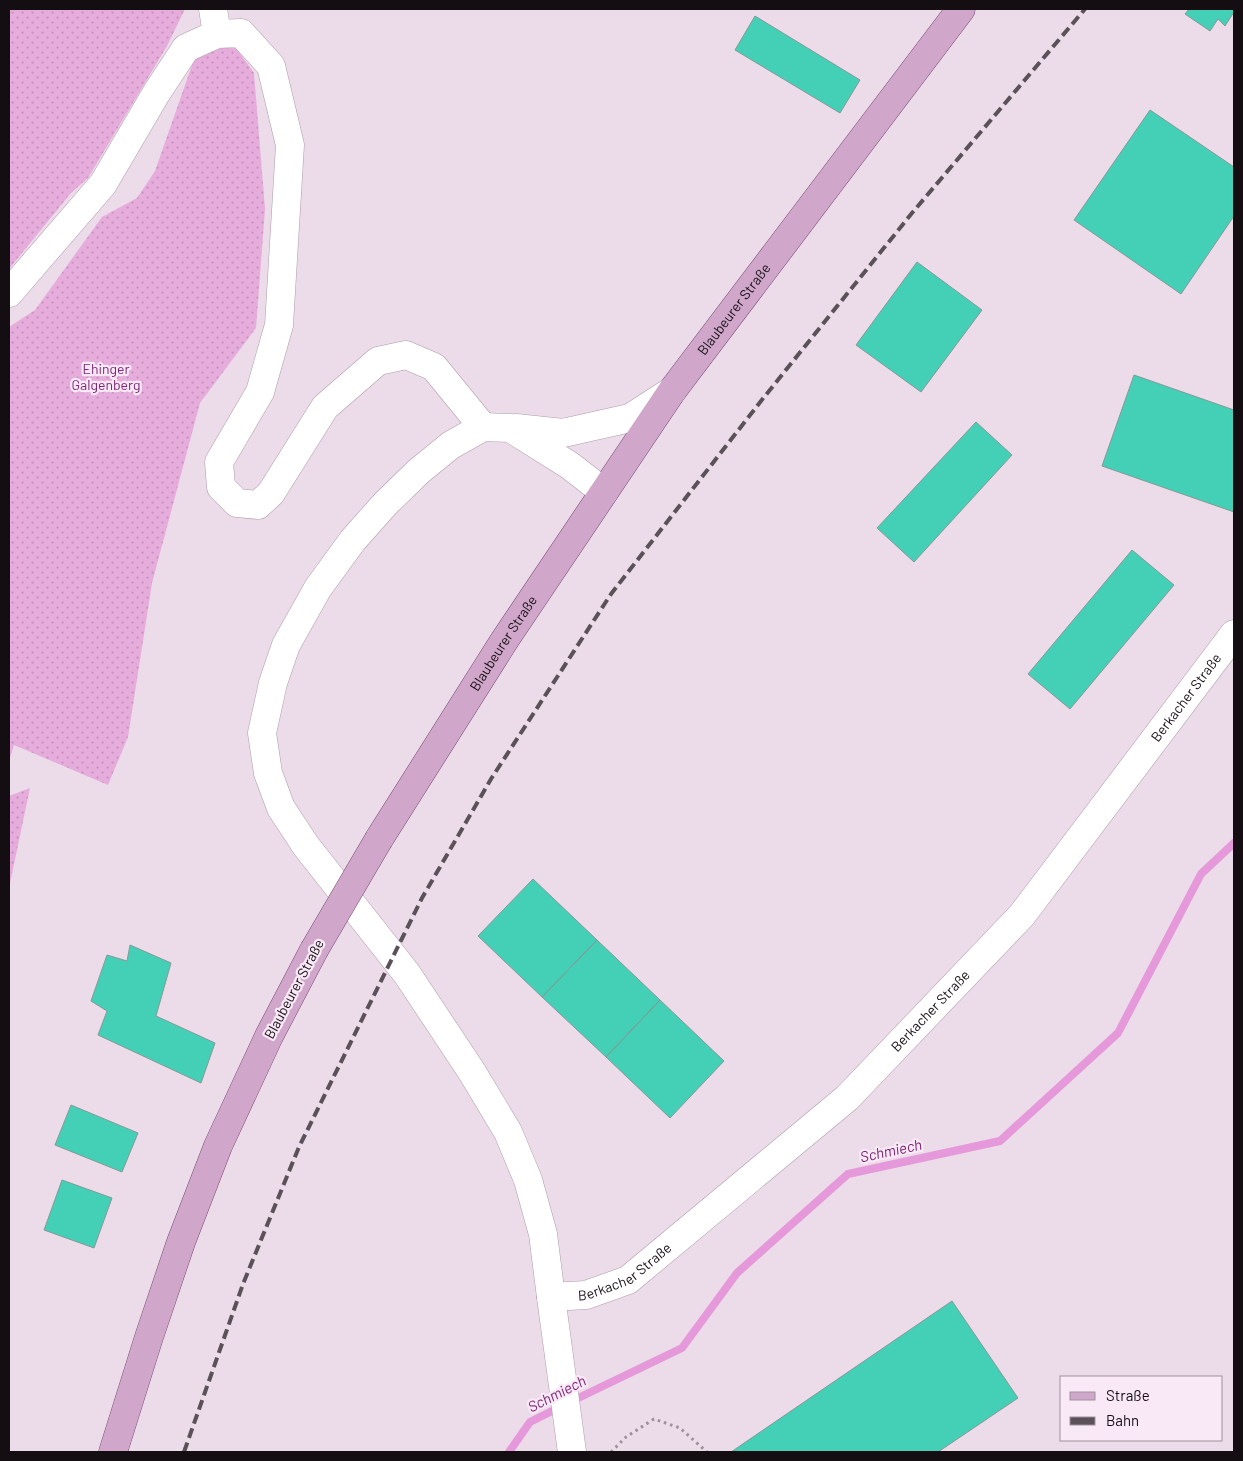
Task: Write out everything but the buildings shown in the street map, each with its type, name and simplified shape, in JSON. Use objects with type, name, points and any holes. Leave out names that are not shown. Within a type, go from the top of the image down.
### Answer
[{"type":"main road","name":"Blaubeurer Straße","points":[[113,1452],[181,1242],[218,1146],[269,1036],[314,950],[379,839],[504,641],[672,391],[961,9]]},
{"type":"street","points":[[9,293],[103,184],[157,92],[186,48],[215,21],[241,33],[271,66],[290,144],[279,324],[260,392],[219,462],[220,487],[237,503],[258,505],[271,494],[325,407],[378,361],[406,355],[434,366],[482,427]]},
{"type":"street","points":[[572,1452],[543,1234],[528,1180],[508,1132],[472,1072],[407,974],[306,846],[281,808],[268,773],[262,733],[273,683],[286,645],[318,588],[353,540],[386,503],[419,471],[451,445],[482,427],[563,433],[630,418],[672,391]]},
{"type":"street","points":[[510,428],[569,464],[604,492]]},
{"type":"street","name":"Berkacher Straße","points":[[551,1297],[586,1295],[628,1280],[847,1098],[1022,915],[1234,634]]},
{"type":"path","points":[[610,1452],[626,1437],[654,1419],[680,1428],[707,1452]]},
{"type":"green space","points":[[9,9],[185,9],[167,46],[88,178],[71,193],[9,269]]},
{"type":"green space","name":"Ehinger Galgenberg","points":[[198,48],[236,48],[254,73],[265,209],[256,328],[200,403],[152,583],[128,737],[108,785],[14,745],[9,761],[9,327],[35,310],[102,217],[137,198],[155,171]]},
{"type":"green space","points":[[30,788],[9,888],[9,796]]},
{"type":"waterway","name":"Schmiech","points":[[570,1402],[682,1348],[737,1273],[848,1174],[1000,1141],[1118,1033],[1201,874],[1234,843]]},
{"type":"waterway","name":"Schmiech","points":[[509,1452],[530,1422],[560,1407]]},
{"type":"railway","points":[[184,1452],[243,1284],[299,1147],[422,898],[491,779],[611,594],[761,401],[912,213],[1085,9]]}]
